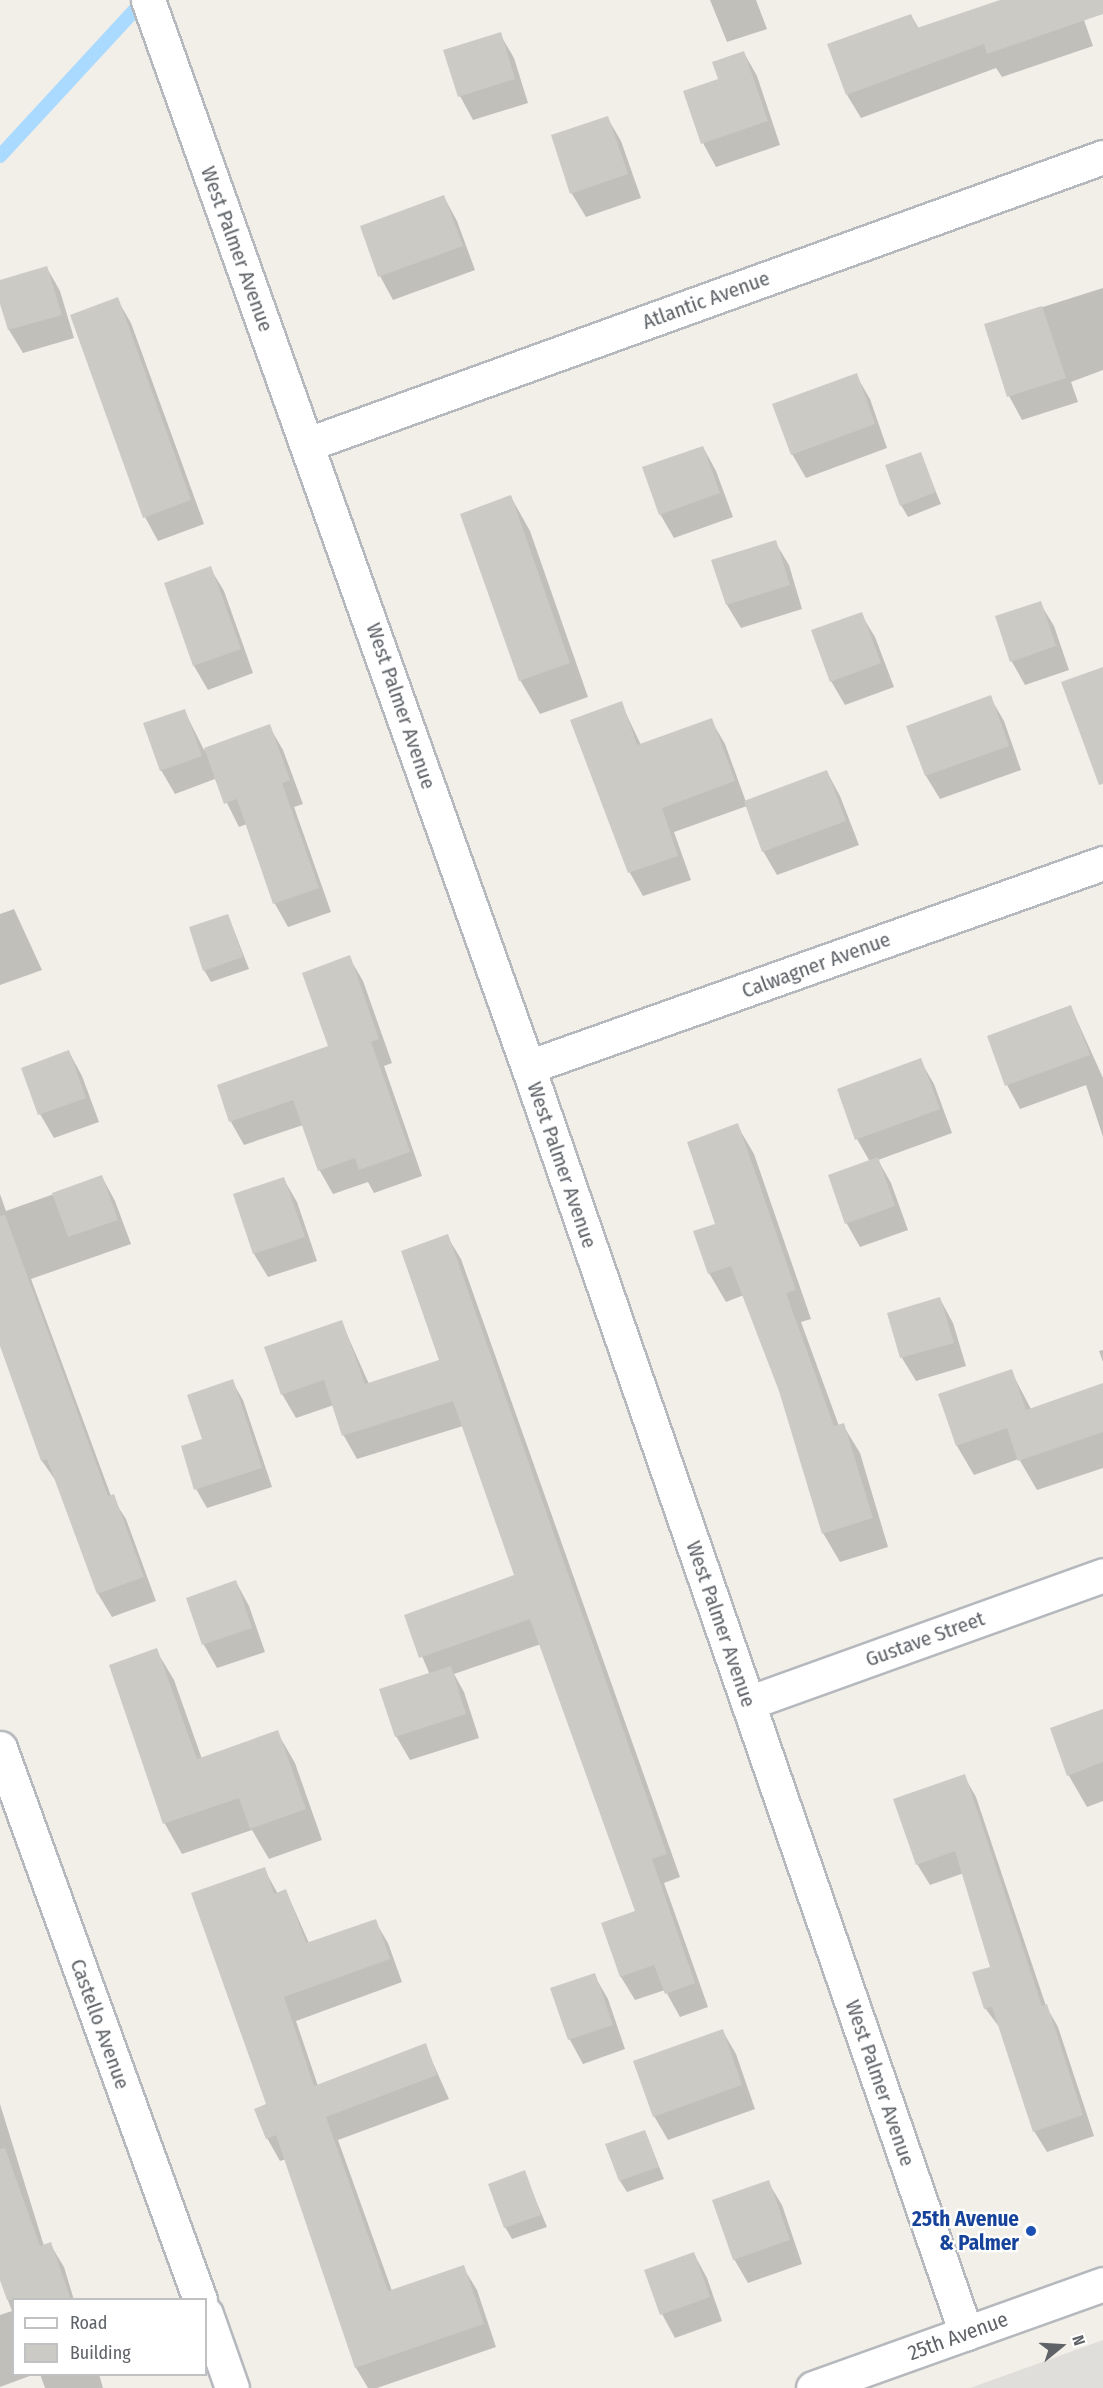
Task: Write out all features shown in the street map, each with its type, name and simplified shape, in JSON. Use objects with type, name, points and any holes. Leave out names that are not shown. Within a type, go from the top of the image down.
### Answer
[{"type":"street","name":"West Palmer Avenue","points":[[148,0],[528,1067],[966,2333]]},
{"type":"street","name":"Atlantic Avenue","points":[[308,444],[1103,157]]},
{"type":"street","name":"Calwagner Avenue","points":[[528,1067],[1103,863]]},
{"type":"street","name":"Gustave Street","points":[[748,1703],[1103,1575]]},
{"type":"street","name":"Castello Avenue","points":[[0,1748],[199,2298]]},
{"type":"street","name":"25th Avenue","points":[[813,2388],[1103,2284]]},
{"type":"street","points":[[207,2317],[232,2388]]},
{"type":"shaded area","points":[[1103,2340],[1103,2388],[970,2388]]},
{"type":"building","points":[[1000,0],[1103,0],[1103,14],[987,54],[984,44],[846,95],[827,44],[911,14],[917,28]]},
{"type":"building","points":[[501,32],[515,79],[458,97],[443,50]]},
{"type":"building","points":[[744,51],[768,121],[701,144],[683,91],[718,79],[712,62]]},
{"type":"building","points":[[608,116],[628,174],[570,194],[551,135]]},
{"type":"building","points":[[444,195],[463,246],[378,277],[360,226]]},
{"type":"building","points":[[47,266],[62,315],[8,330],[0,304],[0,280]]},
{"type":"building","points":[[118,297],[191,500],[143,518],[70,315]]},
{"type":"building","points":[[1042,306],[1066,378],[1007,397],[984,324]]},
{"type":"building","points":[[857,373],[875,424],[791,455],[772,404]]},
{"type":"building","points":[[703,446],[720,493],[659,515],[642,467]]},
{"type":"building","points":[[921,452],[936,492],[900,506],[885,465]]},
{"type":"building","points":[[511,495],[570,663],[519,681],[460,514]]},
{"type":"building","points":[[776,540],[790,585],[726,605],[711,560]]},
{"type":"building","points":[[211,566],[241,649],[193,666],[164,583]]},
{"type":"building","points":[[1041,601],[1056,646],[1010,662],[995,616]]},
{"type":"building","points":[[862,612],[881,663],[830,682],[811,630]]},
{"type":"building","points":[[1103,667],[1103,784],[1099,785],[1061,682]]},
{"type":"building","points":[[991,695],[1009,746],[925,776],[906,726]]},
{"type":"building","points":[[622,701],[637,745],[712,718],[735,781],[662,808],[678,856],[628,873],[570,720]]},
{"type":"building","points":[[185,709],[202,756],[160,771],[143,723]]},
{"type":"building","points":[[270,724],[290,780],[282,783],[319,888],[273,904],[237,799],[224,804],[204,748]]},
{"type":"building","points":[[827,770],[846,821],[762,852],[744,801]]},
{"type":"building","points":[[228,914],[243,957],[203,971],[189,927]]},
{"type":"building","points":[[350,955],[379,1039],[371,1042],[410,1152],[359,1170],[355,1158],[318,1171],[293,1100],[229,1122],[217,1085],[328,1046],[302,973]]},
{"type":"building","points":[[1071,1005],[1090,1055],[1005,1086],[987,1036]]},
{"type":"building","points":[[69,1050],[86,1098],[38,1115],[21,1068]]},
{"type":"building","points":[[921,1058],[940,1109],[855,1140],[837,1089]]},
{"type":"building","points":[[738,1123],[796,1290],[786,1293],[834,1426],[844,1423],[873,1518],[822,1534],[779,1391],[731,1266],[708,1274],[693,1231],[715,1224],[687,1142]]},
{"type":"building","points":[[878,1157],[895,1206],[845,1224],[828,1175]]},
{"type":"building","points":[[102,1175],[118,1220],[68,1237],[52,1193]]},
{"type":"building","points":[[284,1177],[305,1237],[253,1254],[233,1194]]},
{"type":"building","points":[[5,1215],[108,1496],[114,1494],[144,1577],[97,1594],[47,1459],[41,1461],[0,1346],[0,1216]]},
{"type":"building","points":[[448,1234],[667,1854],[652,1859],[695,1983],[665,1994],[654,1965],[620,1977],[601,1923],[635,1911],[530,1619],[419,1658],[404,1615],[514,1575],[453,1401],[342,1436],[324,1380],[281,1395],[264,1347],[342,1320],[365,1384],[439,1360],[401,1251]]},
{"type":"building","points":[[940,1297],[954,1343],[900,1358],[887,1313]]},
{"type":"building","points":[[1012,1369],[1026,1410],[1103,1383],[1103,1432],[1018,1461],[1007,1428],[956,1446],[938,1394]]},
{"type":"building","points":[[233,1379],[262,1468],[194,1490],[181,1446],[202,1439],[187,1395]]},
{"type":"building","points":[[236,1580],[252,1628],[202,1645],[186,1598]]},
{"type":"building","points":[[157,1648],[197,1759],[278,1730],[306,1809],[250,1829],[239,1798],[163,1824],[109,1665]]},
{"type":"building","points":[[451,1666],[466,1714],[395,1737],[379,1689]]},
{"type":"building","points":[[1103,1709],[1103,1762],[1067,1776],[1050,1728]]},
{"type":"building","points":[[965,1774],[1042,2006],[1047,2004],[1083,2115],[1033,2132],[992,2007],[984,2009],[972,1972],[990,1967],[955,1851],[916,1865],[893,1799]]},
{"type":"building","points":[[265,1867],[274,1894],[286,1889],[306,1943],[376,1919],[390,1959],[284,1997],[314,2086],[426,2043],[437,2075],[326,2117],[388,2291],[464,2265],[484,2324],[355,2368],[276,2135],[266,2139],[254,2109],[266,2104],[191,1893]]},
{"type":"building","points":[[595,1973],[613,2025],[568,2040],[550,1988]]},
{"type":"building","points":[[723,2029],[742,2085],[653,2117],[633,2061]]},
{"type":"building","points":[[645,2130],[659,2167],[619,2181],[605,2144]]},
{"type":"building","points":[[5,2148],[40,2246],[51,2242],[70,2298],[12,2298],[12,2300],[7,2300],[0,2280],[0,2149]]},
{"type":"building","points":[[525,2170],[541,2215],[504,2228],[488,2184]]},
{"type":"building","points":[[769,2180],[790,2240],[733,2260],[712,2200]]},
{"type":"building","points":[[694,2252],[710,2297],[660,2315],[644,2270]]},
{"type":"waterway","points":[[0,156],[144,0]]},
{"type":"place","name":"25th Avenue & Palmer","points":[[1031,2231]]}]
